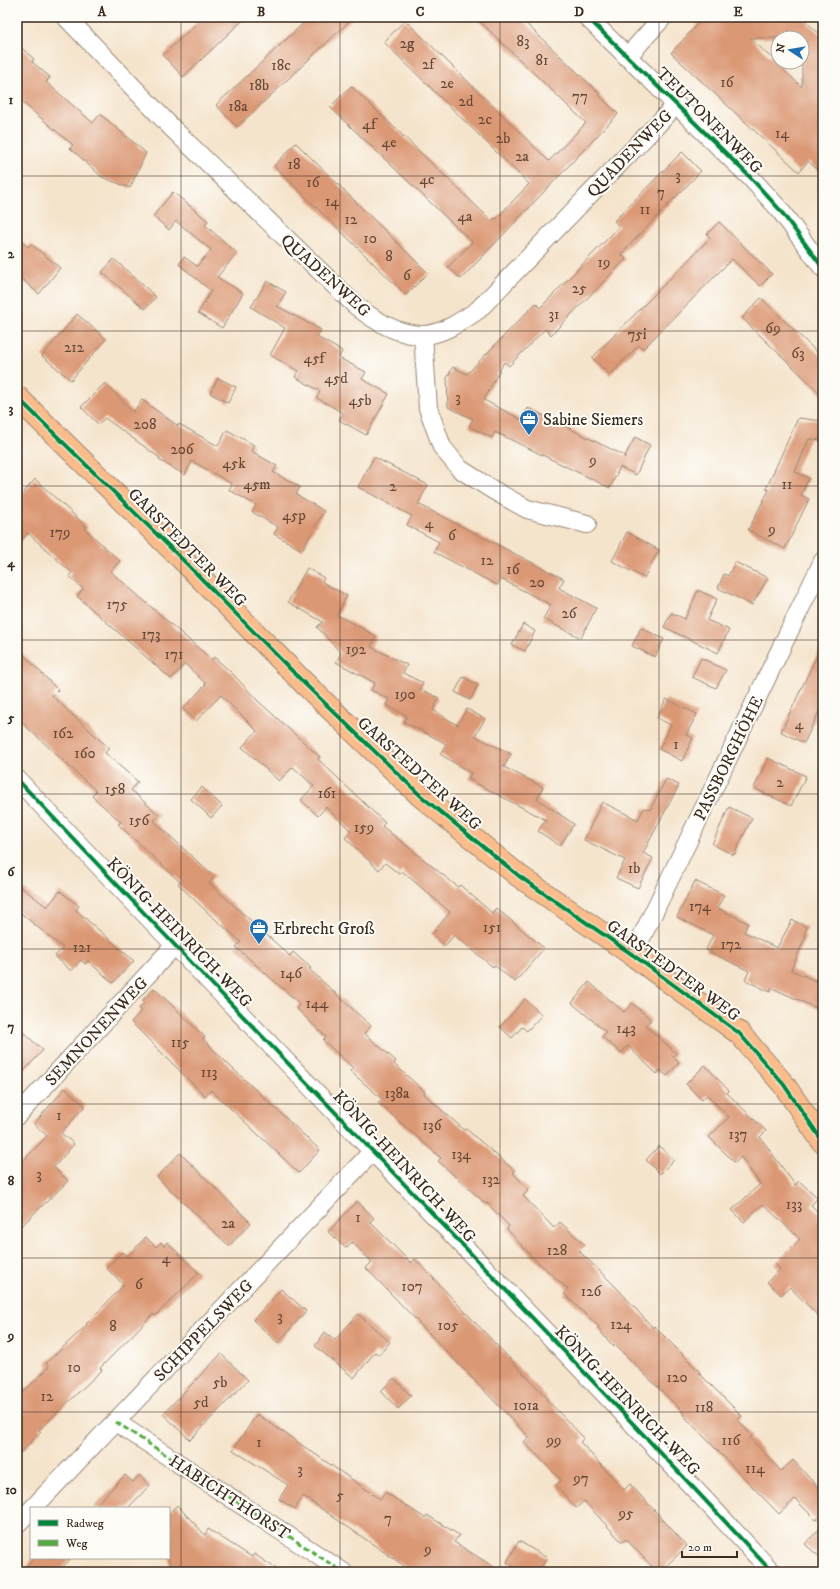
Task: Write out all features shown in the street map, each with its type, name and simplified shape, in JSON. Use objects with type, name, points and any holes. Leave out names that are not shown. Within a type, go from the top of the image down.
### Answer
[{"type":"main road","name":"GARSTEDTER WEG","points":[[17,397],[184,561],[305,684],[421,796],[519,876],[633,955],[739,1033],[784,1084],[823,1142]]},
{"type":"street","name":"QUADENWEG","points":[[66,17],[172,128],[354,304],[368,315],[386,325],[405,332],[423,335],[460,322],[478,310],[676,105]]},
{"type":"street","name":"TEUTONENWEG","points":[[587,17],[676,105],[714,140],[770,199],[823,268]]},
{"type":"street","points":[[627,57],[663,17]]},
{"type":"street","points":[[423,335],[428,408],[442,447],[460,469],[527,509],[587,524]]},
{"type":"street","name":"PASSBORGHÖHE","points":[[633,955],[823,561]]},
{"type":"street","name":"KÖNIG-HEINRICH-WEG","points":[[17,779],[174,946],[373,1151],[685,1478],[772,1572]]},
{"type":"street","name":"SEMNONENWEG","points":[[17,1116],[174,946]]},
{"type":"street","name":"SCHIPPELSWEG","points":[[34,1507],[373,1151]]},
{"type":"street","name":"HABICHTHORST","points":[[116,1422],[343,1572]]},
{"type":"street","name":"SCHIPPELSWEG","points":[[17,1524],[30,1511]]},
{"type":"building","points":[[203,17],[246,17],[183,77],[163,55]]},
{"type":"building","points":[[310,17],[354,17],[237,127],[216,105]]},
{"type":"building","points":[[475,17],[519,17],[600,94],[599,95],[618,114],[461,279],[448,267],[472,242],[330,107],[351,86],[492,221],[495,218],[496,219],[529,184],[384,42],[405,20],[549,161],[586,123]]},
{"type":"building","points":[[704,17],[801,17],[823,37],[823,175],[808,161],[799,172],[671,53]]},
{"type":"building","points":[[17,44],[34,59],[32,62],[50,77],[46,82],[93,123],[100,114],[146,153],[130,188],[102,177],[70,148],[73,145],[17,98]]},
{"type":"building","points":[[296,143],[428,273],[406,295],[274,166]]},
{"type":"building","points":[[682,152],[701,171],[621,254],[626,259],[551,335],[545,329],[509,366],[504,362],[484,400],[522,420],[528,408],[625,456],[624,458],[635,437],[650,445],[636,475],[620,467],[610,488],[495,432],[492,438],[469,426],[473,419],[448,407],[447,378],[453,367],[467,374],[536,303],[540,308],[614,232],[619,226],[614,221]]},
{"type":"building","points":[[173,192],[208,221],[205,225],[237,253],[217,277],[243,293],[222,328],[198,313],[211,291],[179,264],[184,257],[197,266],[211,250],[176,221],[169,230],[153,216]]},
{"type":"building","points":[[719,222],[772,274],[760,286],[732,259],[643,349],[639,345],[610,375],[592,358],[710,238],[707,234]]},
{"type":"building","points":[[17,238],[28,247],[31,244],[60,268],[39,294],[17,275]]},
{"type":"building","points":[[114,259],[156,297],[145,309],[102,272]]},
{"type":"building","points":[[267,281],[286,292],[277,306],[321,330],[317,337],[342,351],[339,358],[366,372],[362,379],[389,394],[366,435],[339,420],[343,413],[317,398],[320,391],[295,377],[298,371],[270,355],[285,328],[251,307]]},
{"type":"building","points":[[761,298],[823,358],[823,396],[742,318]]},
{"type":"building","points":[[77,314],[106,339],[71,380],[42,356]]},
{"type":"building","points":[[218,378],[236,387],[228,403],[210,393]]},
{"type":"building","points":[[105,383],[133,412],[142,400],[178,426],[179,424],[218,446],[227,430],[254,445],[251,451],[277,466],[273,472],[300,487],[296,494],[324,511],[302,550],[274,534],[278,527],[252,512],[256,505],[229,490],[232,484],[192,461],[185,475],[159,460],[160,458],[105,418],[98,424],[81,407]]},
{"type":"building","points":[[798,418],[823,421],[823,440],[809,439],[795,472],[809,478],[801,495],[809,499],[785,549],[748,530],[769,490],[766,489]]},
{"type":"building","points":[[374,457],[428,485],[418,504],[564,579],[559,588],[596,608],[581,638],[543,619],[551,605],[501,579],[497,585],[434,552],[439,542],[407,525],[412,516],[358,487]]},
{"type":"building","points":[[35,479],[87,527],[85,529],[120,561],[110,571],[212,660],[214,657],[232,673],[257,700],[320,757],[318,759],[385,823],[382,826],[458,887],[460,885],[492,913],[496,908],[544,948],[515,982],[494,965],[493,967],[454,935],[445,946],[432,934],[450,912],[402,871],[399,874],[385,863],[379,870],[345,838],[351,831],[326,807],[318,816],[301,800],[314,786],[293,767],[279,781],[242,747],[257,731],[221,695],[196,721],[183,709],[206,684],[185,664],[171,679],[77,596],[83,589],[69,576],[72,573],[28,533],[17,546],[17,500]]},
{"type":"building","points":[[627,532],[659,550],[644,578],[612,561]]},
{"type":"building","points":[[735,562],[768,578],[752,605],[718,588],[724,574],[728,576]]},
{"type":"building","points":[[307,568],[324,578],[322,582],[347,596],[337,615],[376,636],[371,647],[407,665],[403,673],[423,683],[420,689],[439,698],[433,710],[457,725],[467,709],[485,719],[475,736],[511,754],[504,767],[543,787],[537,799],[574,824],[560,846],[538,831],[546,820],[468,779],[471,773],[440,754],[446,745],[443,742],[404,722],[407,716],[386,705],[389,699],[371,690],[375,683],[336,662],[341,653],[317,627],[323,622],[288,602]]},
{"type":"building","points":[[698,590],[717,599],[707,620],[729,630],[718,653],[664,627],[671,613],[685,619]]},
{"type":"building","points":[[523,624],[535,631],[525,651],[512,645]]},
{"type":"building","points":[[641,628],[664,639],[655,657],[632,646]]},
{"type":"building","points":[[823,642],[823,703],[804,743],[781,732]]},
{"type":"building","points":[[17,648],[58,690],[52,696],[109,748],[105,753],[138,782],[131,790],[159,815],[154,821],[214,877],[209,883],[290,956],[293,952],[311,968],[309,969],[371,1026],[364,1033],[396,1061],[394,1064],[425,1092],[424,1094],[464,1130],[466,1129],[515,1171],[513,1173],[529,1190],[523,1196],[554,1228],[560,1222],[585,1245],[579,1251],[617,1288],[653,1328],[654,1326],[742,1416],[738,1420],[752,1436],[750,1438],[781,1471],[793,1460],[823,1493],[823,1514],[816,1520],[795,1499],[779,1514],[684,1416],[682,1411],[615,1345],[614,1347],[598,1329],[599,1327],[564,1294],[568,1289],[530,1255],[507,1229],[509,1226],[487,1203],[486,1204],[438,1161],[441,1158],[378,1103],[382,1099],[350,1071],[353,1068],[323,1040],[326,1037],[296,1008],[300,1004],[236,947],[241,942],[205,910],[178,884],[180,882],[118,824],[121,822],[92,796],[96,791],[17,718]]},
{"type":"building","points":[[701,658],[726,670],[716,688],[692,677]]},
{"type":"building","points":[[463,677],[478,685],[470,700],[455,692]]},
{"type":"building","points":[[666,699],[697,714],[686,735],[693,738],[682,761],[659,749],[671,725],[657,718]]},
{"type":"building","points":[[768,758],[806,776],[791,806],[754,788]]},
{"type":"building","points":[[666,779],[679,785],[643,853],[653,858],[638,888],[616,878],[625,860],[584,840],[602,802],[638,820],[644,808],[650,810]]},
{"type":"building","points":[[202,787],[222,806],[211,818],[191,799]]},
{"type":"building","points":[[729,807],[752,818],[734,855],[712,844]]},
{"type":"building","points":[[695,881],[724,895],[717,908],[748,923],[744,932],[777,948],[792,920],[807,927],[804,935],[806,936],[791,970],[823,984],[823,1011],[772,988],[770,992],[745,980],[749,971],[706,950],[713,935],[677,917]]},
{"type":"building","points":[[17,884],[47,907],[60,891],[79,906],[76,910],[134,961],[113,983],[88,961],[85,964],[81,960],[71,971],[55,956],[63,948],[17,910]]},
{"type":"building","points":[[589,982],[624,1012],[632,1003],[651,1020],[646,1026],[676,1053],[673,1057],[679,1063],[667,1076],[660,1070],[657,1074],[628,1046],[621,1053],[602,1037],[606,1032],[572,1003]]},
{"type":"building","points":[[154,988],[205,1037],[203,1039],[232,1068],[320,1150],[299,1173],[211,1090],[205,1096],[131,1022],[141,1011],[139,1009],[145,1002],[143,1000]]},
{"type":"building","points":[[525,999],[542,1015],[527,1031],[522,1027],[512,1038],[500,1027]]},
{"type":"building","points":[[17,1027],[43,1050],[17,1079]]},
{"type":"building","points":[[705,1065],[729,1091],[727,1093],[766,1131],[760,1137],[795,1185],[799,1181],[818,1198],[811,1205],[823,1217],[823,1321],[790,1287],[781,1295],[767,1282],[780,1269],[775,1264],[800,1239],[763,1204],[744,1222],[732,1210],[760,1184],[741,1157],[735,1163],[709,1137],[729,1117],[707,1095],[702,1100],[686,1084]]},
{"type":"building","points":[[65,1088],[85,1106],[61,1133],[74,1144],[54,1167],[68,1181],[17,1230],[17,1167],[47,1136],[34,1124]]},
{"type":"building","points":[[659,1146],[674,1160],[660,1174],[646,1160]]},
{"type":"building","points":[[180,1153],[251,1223],[229,1246],[157,1177]]},
{"type":"building","points":[[357,1201],[374,1218],[370,1222],[411,1263],[415,1259],[584,1438],[580,1442],[624,1490],[630,1484],[687,1546],[660,1572],[657,1572],[626,1539],[622,1542],[584,1501],[576,1508],[556,1485],[561,1480],[524,1442],[529,1437],[366,1268],[372,1262],[352,1242],[346,1248],[328,1232]]},
{"type":"building","points":[[146,1237],[156,1247],[161,1242],[164,1246],[167,1242],[199,1273],[155,1316],[153,1314],[100,1368],[102,1370],[39,1430],[41,1432],[17,1456],[17,1398],[49,1367],[46,1363],[87,1325],[86,1324],[124,1285],[106,1268],[122,1252],[127,1257]]},
{"type":"building","points":[[281,1289],[306,1311],[278,1343],[253,1320]]},
{"type":"building","points":[[358,1314],[390,1342],[379,1355],[375,1352],[354,1378],[315,1346],[325,1332],[335,1340]]},
{"type":"building","points":[[221,1354],[248,1380],[190,1440],[163,1414]]},
{"type":"building","points":[[394,1378],[411,1396],[398,1409],[381,1391]]},
{"type":"building","points":[[257,1414],[380,1499],[385,1492],[425,1518],[427,1515],[459,1535],[454,1542],[502,1572],[413,1572],[303,1496],[295,1509],[279,1499],[288,1485],[233,1450]]},
{"type":"building","points":[[125,1475],[133,1482],[139,1475],[150,1485],[129,1507],[94,1507]]},
{"type":"building","points":[[177,1505],[205,1535],[208,1529],[252,1557],[254,1554],[281,1572],[183,1572],[169,1563],[170,1512]]},
{"type":"building","points":[[823,1525],[823,1560],[805,1544]]},
{"type":"building","points":[[519,1541],[547,1558],[538,1572],[523,1572],[507,1562]]},
{"type":"building","points":[[32,1559],[70,1559],[58,1572],[24,1572]]},
{"type":"marked path","points":[[116,1422],[343,1572]]},
{"type":"cycle path","points":[[587,17],[750,177],[780,210],[823,268]]},
{"type":"cycle path","points":[[17,397],[184,561],[305,684],[421,796],[519,876],[633,955],[739,1033],[784,1085],[823,1142]]},
{"type":"cycle path","points":[[17,779],[585,1372],[772,1572]]},
{"type":"place","name":"Sabine Siemers","points":[[529,436]]},
{"type":"place","name":"Erbrecht Groß","points":[[259,945]]}]
